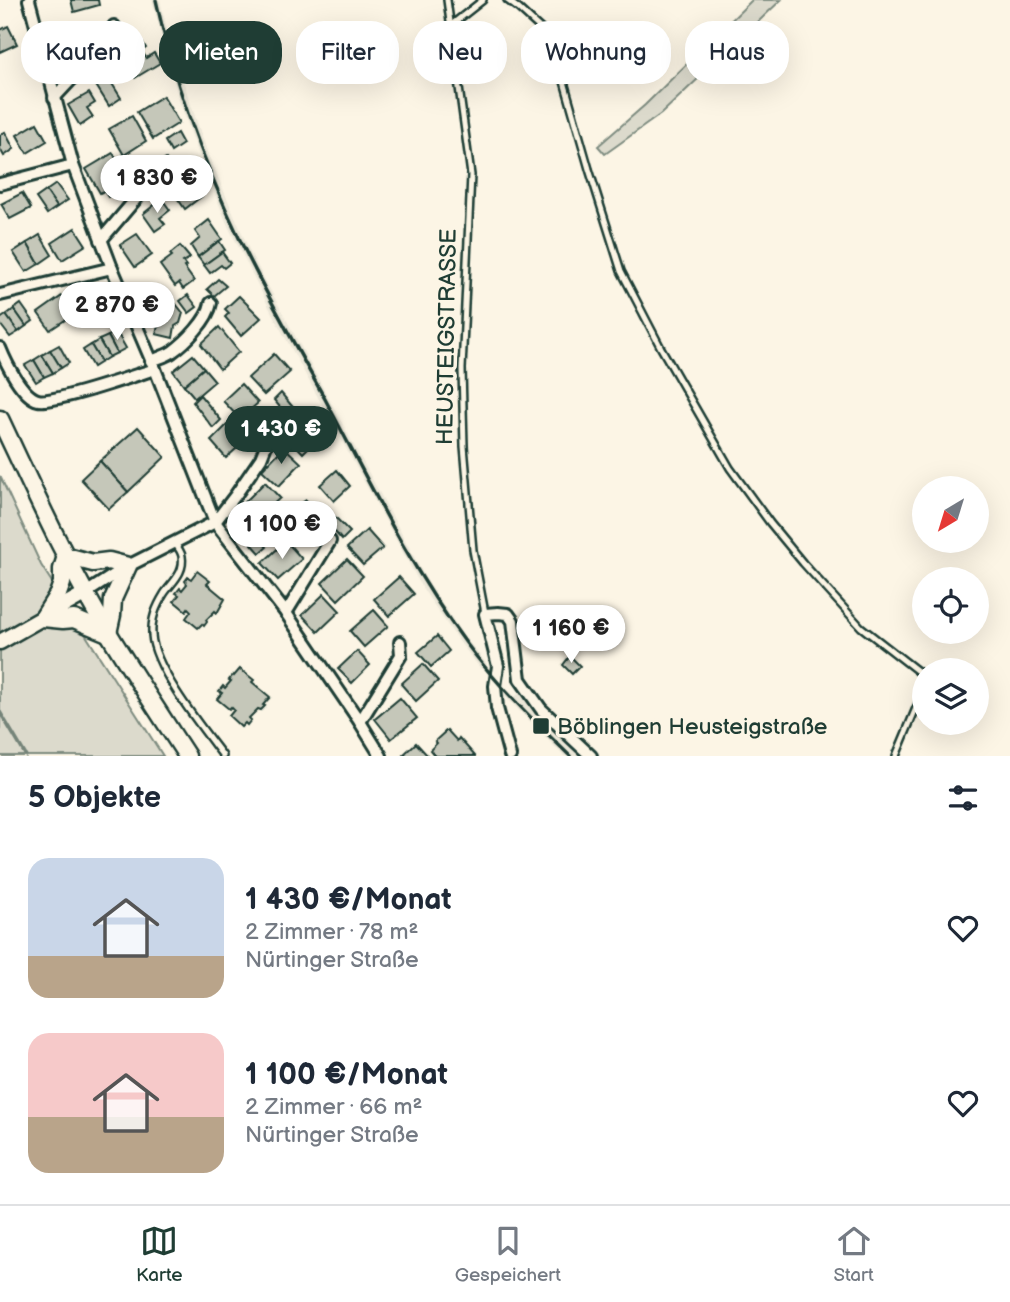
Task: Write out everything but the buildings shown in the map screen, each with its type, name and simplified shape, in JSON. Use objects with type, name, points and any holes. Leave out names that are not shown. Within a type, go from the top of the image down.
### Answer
[{"type":"main road","points":[[0,419],[66,556],[108,633],[187,756]]},
{"type":"main road","points":[[66,556],[93,563],[109,562],[128,566],[113,599],[108,633]]},
{"type":"main road","points":[[66,556],[58,594],[43,618],[74,619],[108,633]]},
{"type":"street","points":[[29,0],[73,165],[215,522],[286,613],[381,756]]},
{"type":"street","points":[[54,98],[67,84]]},
{"type":"street","points":[[0,184],[73,165]]},
{"type":"street","points":[[101,240],[157,174]]},
{"type":"street","points":[[0,295],[112,268]]},
{"type":"street","points":[[0,348],[7,366],[35,400],[60,398],[153,365],[185,341],[203,320],[211,303]]},
{"type":"street","points":[[0,642],[128,566],[215,522],[261,458],[275,420]]},
{"type":"street","points":[[286,613],[330,541]]},
{"type":"street","points":[[485,614],[508,614],[513,621],[520,678],[541,709],[591,756]]},
{"type":"street","name":"HEUSTEIGSTRASSE","points":[[485,614],[498,666],[495,686],[497,708],[510,756]]},
{"type":"street","points":[[360,722],[401,655],[400,642]]},
{"type":"lane","name":"HEUSTEIGSTRASSE","points":[[447,0],[449,21]]},
{"type":"lane","points":[[456,21],[482,0]]},
{"type":"lane","points":[[507,0],[541,30],[564,78],[586,161],[621,271],[661,348],[730,468],[770,523],[861,627],[912,667]]},
{"type":"lane","name":"HEUSTEIGSTRASSE","points":[[458,84],[471,175],[462,369],[464,446],[473,550],[485,614]]},
{"type":"lane","points":[[174,541],[182,556],[181,573],[155,610],[152,621],[154,647],[160,664],[223,756]]},
{"type":"lane","points":[[896,756],[912,718]]},
{"type":"shaded area","points":[[152,0],[160,0],[165,21],[159,21],[159,26]]},
{"type":"shaded area","points":[[752,0],[781,0],[759,21],[731,21]]},
{"type":"shaded area","points":[[685,66],[685,84],[693,84],[661,114],[605,154],[598,146],[666,84],[671,84],[671,79]]},
{"type":"shaded area","points":[[175,84],[184,84],[208,154],[251,254],[426,579],[463,635],[487,664],[481,669],[423,589],[274,317],[228,226]]},
{"type":"shaded area","points":[[0,476],[41,565],[163,756],[0,756]]},
{"type":"shaded area","points":[[509,691],[515,697],[519,693],[583,756],[564,756],[504,695]]},
{"type":"waterway","points":[[0,712],[26,756]]},
{"type":"railway","points":[[156,0],[181,92],[227,212],[391,524],[427,585],[478,658],[515,701],[570,756]]},
{"type":"place","name":"Böblingen Heusteigstraße","points":[[541,726]]}]
